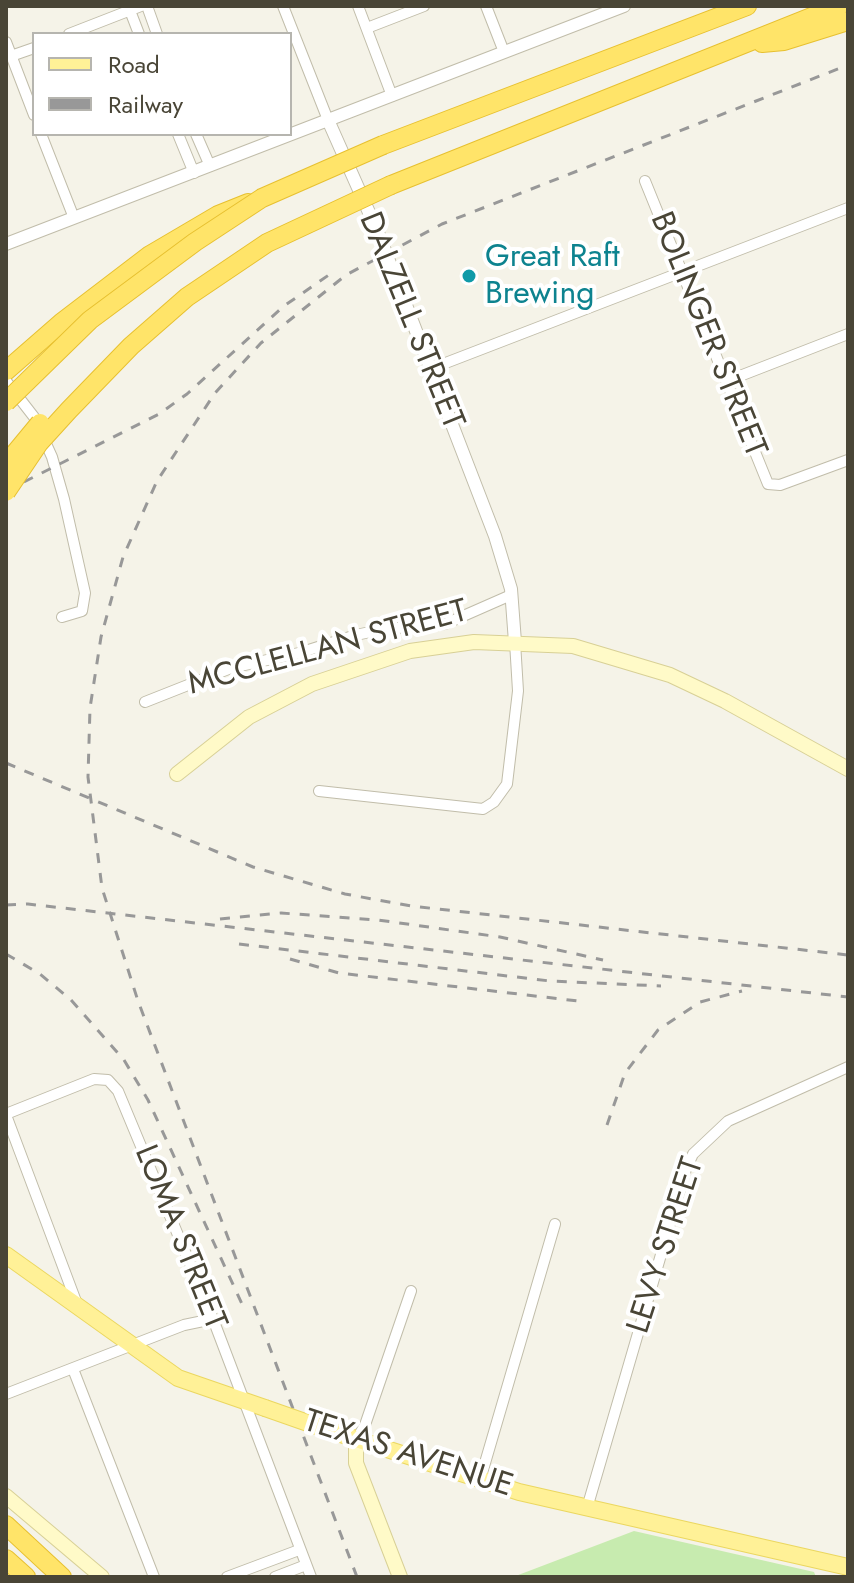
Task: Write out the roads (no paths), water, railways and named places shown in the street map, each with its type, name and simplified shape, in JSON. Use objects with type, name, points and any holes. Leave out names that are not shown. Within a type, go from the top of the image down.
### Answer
[{"type":"highway","points":[[6,464],[81,383],[230,266],[296,227],[391,185],[839,6]]},
{"type":"highway","points":[[6,371],[61,323],[150,255],[218,215],[383,145],[743,7]]},
{"type":"highway","points":[[739,46],[784,41],[848,21]]},
{"type":"highway","points":[[6,402],[90,320],[262,198]]},
{"type":"highway","points":[[6,492],[39,443],[131,346]]},
{"type":"highway","points":[[6,1525],[62,1577]]},
{"type":"highway","points":[[6,1559],[26,1577]]},
{"type":"main road","points":[[177,774],[249,717],[333,674],[436,646],[515,642],[573,646],[670,675],[712,693],[848,769]]},
{"type":"main road","name":"TEXAS AVENUE","points":[[6,1255],[178,1378],[322,1428],[360,1432],[480,1480],[587,1508],[848,1567]]},
{"type":"main road","points":[[360,1432],[356,1463],[400,1577]]},
{"type":"main road","points":[[6,1496],[102,1577]]},
{"type":"street","name":"DALZELL STREET","points":[[283,6],[328,120],[379,235],[498,545],[511,595],[515,642]]},
{"type":"street","points":[[358,6],[392,96]]},
{"type":"street","points":[[367,28],[424,6]]},
{"type":"street","points":[[486,6],[504,52]]},
{"type":"street","points":[[74,32],[136,7]]},
{"type":"street","points":[[136,7],[139,32]]},
{"type":"street","points":[[136,7],[155,32]]},
{"type":"street","points":[[292,134],[621,7]]},
{"type":"street","points":[[6,42],[32,110]]},
{"type":"street","points":[[11,56],[32,49]]},
{"type":"street","points":[[42,136],[74,218]]},
{"type":"street","points":[[179,136],[194,173]]},
{"type":"street","points":[[197,136],[210,166]]},
{"type":"street","points":[[6,244],[287,136]]},
{"type":"street","name":"BOLINGER STREET","points":[[645,181],[766,480],[772,486],[848,460]]},
{"type":"street","points":[[430,369],[848,208]]},
{"type":"street","points":[[727,381],[848,334]]},
{"type":"street","points":[[6,381],[34,417],[52,457],[64,499],[85,593],[82,611],[62,617]]},
{"type":"street","name":"MCCLELLAN STREET","points":[[145,702],[231,668],[299,653],[356,635],[384,629],[445,624],[511,595]]},
{"type":"street","points":[[319,791],[483,809],[494,802],[507,784],[518,691],[515,642]]},
{"type":"street","name":"LEVY STREET","points":[[587,1508],[686,1169],[693,1154],[728,1121],[848,1067]]},
{"type":"street","name":"LOMA STREET","points":[[6,1114],[88,1080],[108,1080],[124,1103],[213,1319],[311,1577]]},
{"type":"street","points":[[6,1114],[78,1307]]},
{"type":"street","points":[[480,1480],[555,1224]]},
{"type":"street","points":[[360,1432],[411,1291]]},
{"type":"street","points":[[6,1394],[190,1323],[213,1319]]},
{"type":"street","points":[[73,1369],[154,1577]]},
{"type":"street","points":[[227,1577],[299,1550]]},
{"type":"street","points":[[275,1577],[306,1565]]},
{"type":"railway","points":[[357,1577],[138,1001],[102,888],[88,777],[90,708],[101,637],[123,557],[157,481],[215,393],[261,343],[346,275],[442,224],[848,65]]},
{"type":"railway","points":[[6,491],[159,414],[187,394],[284,306],[336,270]]},
{"type":"railway","points":[[6,763],[253,867],[345,894],[411,906],[848,955]]},
{"type":"railway","points":[[6,905],[28,904],[848,997]]},
{"type":"railway","points":[[220,919],[281,913],[378,920],[500,937],[603,960]]},
{"type":"railway","points":[[239,944],[550,981],[661,986]]},
{"type":"railway","points":[[6,954],[40,974],[71,1000],[124,1060],[148,1100],[242,1304]]},
{"type":"railway","points":[[290,959],[339,973],[578,1001]]},
{"type":"railway","points":[[607,1125],[625,1073],[658,1030],[700,1002],[742,991]]},
{"type":"place","name":"Great Raft Brewing","points":[[469,276]]}]
